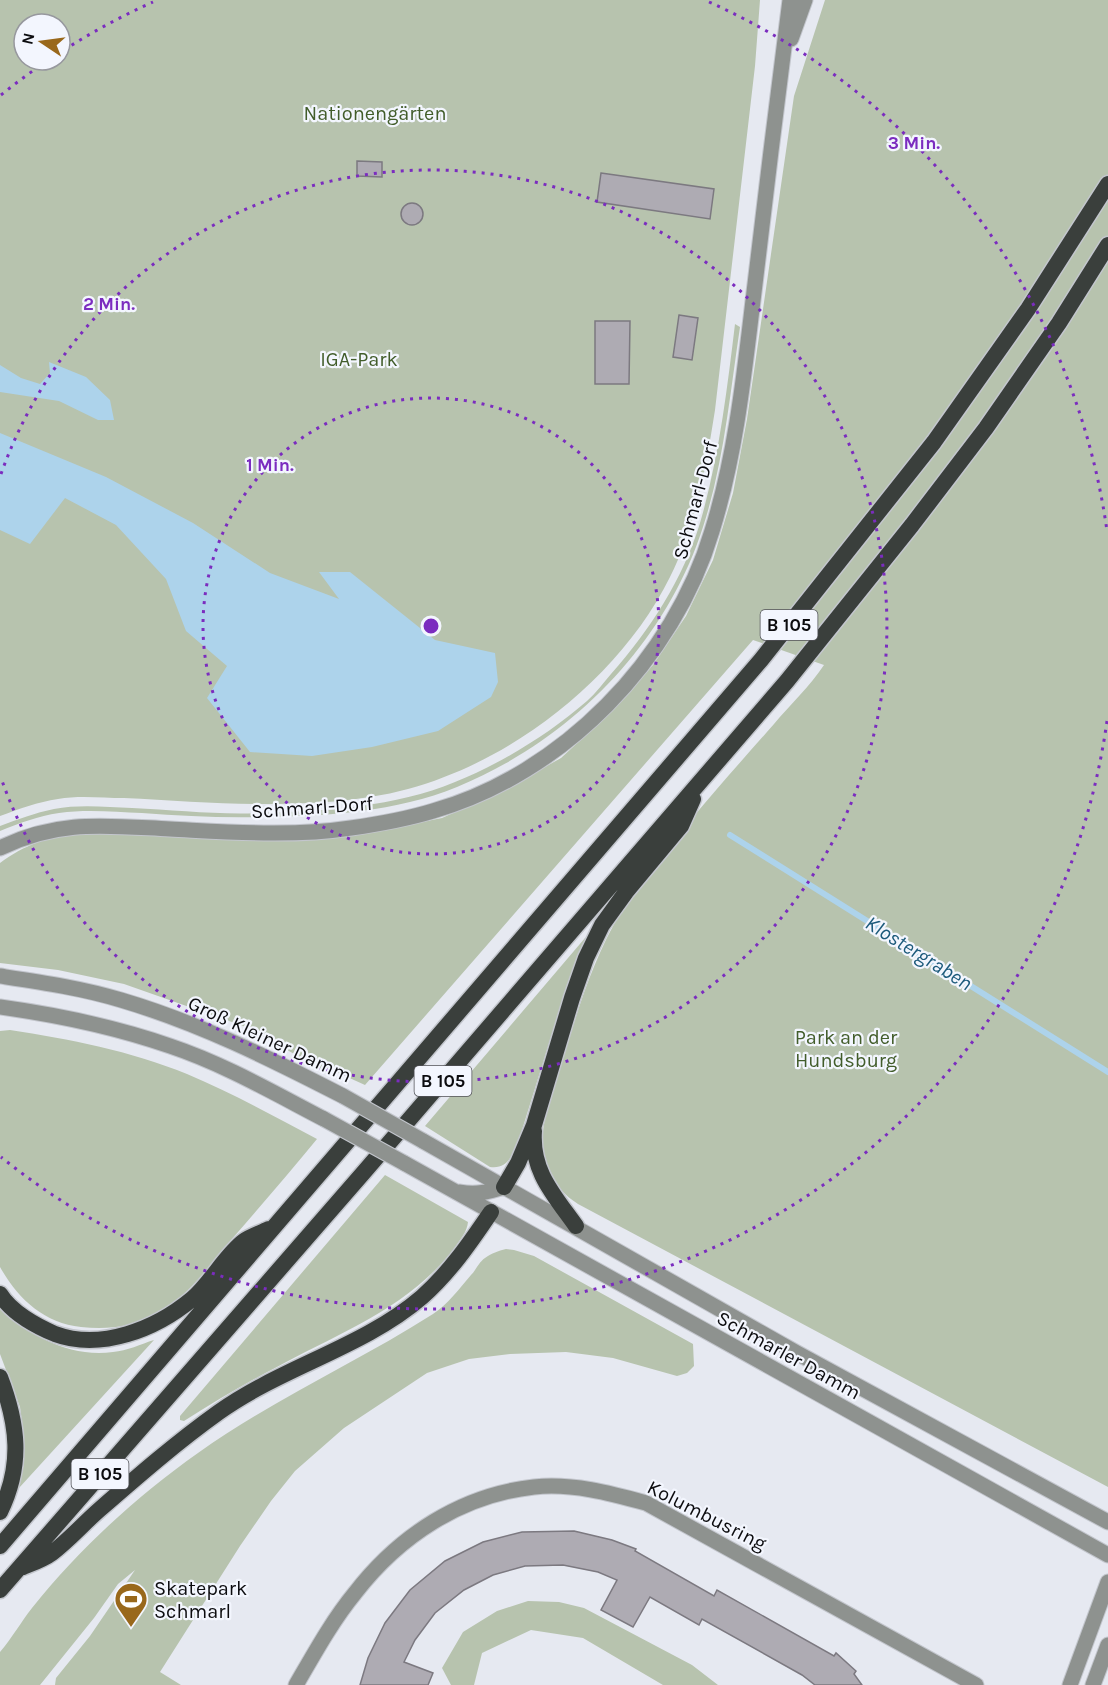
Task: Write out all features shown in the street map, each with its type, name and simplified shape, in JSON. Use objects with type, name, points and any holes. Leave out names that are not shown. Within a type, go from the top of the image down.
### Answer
[{"type":"highway","name":"B 105","points":[[0,1545],[760,660],[934,442],[1028,309],[1108,184]]},
{"type":"highway","name":"B 105","points":[[0,1590],[700,782],[850,604],[986,428],[1059,323],[1108,245]]},
{"type":"highway","points":[[504,1187],[518,1163],[534,1125],[572,998],[590,950],[602,926],[626,892],[681,826],[700,782]]},
{"type":"highway","points":[[534,1125],[532,1148],[537,1167],[546,1185],[576,1226]]},
{"type":"highway","points":[[17,1570],[51,1554],[142,1473],[221,1410],[286,1373],[362,1335],[420,1298],[454,1264],[491,1212]]},
{"type":"highway","points":[[0,1294],[22,1315],[42,1329],[64,1337],[104,1339],[129,1334],[163,1320],[193,1299],[243,1241],[278,1224]]},
{"type":"highway","points":[[0,1377],[9,1401],[16,1435],[15,1467],[0,1512]]},
{"type":"street","name":"Schmarl-Dorf","points":[[0,848],[25,837],[55,829],[86,825],[243,833],[295,833],[349,829],[436,811],[513,777],[555,751],[592,720],[627,684],[678,613],[697,575],[712,532],[727,473],[753,298],[790,0]]},
{"type":"street","name":"Schmarl-Dorf","points":[[781,67],[806,0]]},
{"type":"street","name":"Groß Kleiner Damm","points":[[0,976],[54,984],[118,999],[160,1013],[254,1051],[343,1096],[504,1187]]},
{"type":"street","points":[[0,1007],[90,1023],[171,1046],[228,1069],[324,1119],[451,1190],[472,1194],[504,1187]]},
{"type":"street","points":[[491,1212],[504,1187]]},
{"type":"street","name":"Schmarler Damm","points":[[504,1187],[797,1353],[1108,1522]]},
{"type":"street","name":"Schmarler Damm","points":[[451,1190],[1108,1555]]},
{"type":"street","name":"Kolumbusring","points":[[296,1685],[354,1594],[405,1540],[426,1525],[465,1505],[504,1492],[535,1487],[566,1487],[602,1491],[646,1503],[976,1685]]},
{"type":"street","points":[[1070,1685],[1108,1582]]},
{"type":"street","points":[[1093,1685],[1108,1646]]},
{"type":"green space","name":"IGA-Park","points":[[0,0],[760,0],[755,66],[715,410],[699,495],[687,537],[670,577],[649,613],[623,648],[594,680],[561,709],[525,735],[487,758],[448,776],[408,789],[371,797],[315,803],[225,803],[74,797],[21,808],[0,816]]},
{"type":"green space","name":"Park an der Hundsburg","points":[[825,0],[1108,0],[1108,1487],[578,1204],[561,1190],[550,1175],[544,1159],[542,1143],[544,1126],[553,1089],[592,970],[620,914],[694,816],[824,665],[753,640],[365,1085],[334,1071],[330,1074],[246,1027],[124,984],[58,970],[0,963],[0,863],[27,847],[78,833],[299,841],[366,833],[442,818],[504,790],[561,758],[611,712],[653,665],[686,616],[713,560],[733,493],[747,419],[794,96]]},
{"type":"green space","points":[[735,324],[740,327],[721,453],[703,527],[686,570],[665,611],[639,649],[608,684],[575,715],[538,743],[499,767],[457,787],[386,807],[336,814],[247,817],[101,811],[69,812],[36,818],[0,831],[0,826],[27,816],[73,807],[245,813],[335,809],[384,802],[409,797],[455,782],[507,757],[541,736],[587,701],[596,691],[639,640],[675,584],[693,544],[707,498],[717,449]]},
{"type":"green space","points":[[589,936],[565,992],[517,1146],[504,1165],[490,1167],[425,1126]]},
{"type":"green space","points":[[10,1030],[100,1047],[166,1066],[220,1089],[317,1139],[197,1281],[168,1307],[139,1322],[120,1326],[100,1328],[68,1325],[33,1308],[15,1289],[0,1267],[0,1031]]},
{"type":"green space","points":[[385,1175],[468,1222],[456,1246],[418,1286],[373,1317],[252,1380],[184,1421],[180,1420],[180,1416]]},
{"type":"green space","points":[[506,1249],[534,1256],[693,1344],[694,1366],[687,1373],[677,1376],[613,1358],[566,1352],[510,1354],[469,1359],[427,1373],[344,1428],[295,1471],[271,1501],[160,1672],[181,1685],[55,1685],[56,1678],[90,1636],[135,1570],[118,1584],[40,1685],[0,1685],[0,1652],[28,1613],[89,1544],[131,1505],[226,1434],[433,1314],[453,1296],[483,1260],[493,1253]]},
{"type":"green space","points":[[0,1307],[11,1318],[37,1336],[82,1352],[118,1351],[154,1340],[19,1488],[24,1463],[24,1438],[20,1407],[0,1354]]},
{"type":"green space","points":[[528,1601],[559,1602],[584,1608],[692,1665],[718,1685],[663,1685],[583,1638],[531,1630],[482,1653],[474,1685],[451,1685],[442,1668],[463,1632],[497,1611]]},
{"type":"water","points":[[49,362],[86,377],[110,400],[114,420],[98,420],[59,401],[0,392],[0,365],[21,378],[40,384],[50,373]]},
{"type":"water","points":[[0,433],[106,477],[193,523],[270,573],[339,599],[319,572],[350,572],[435,640],[495,653],[498,682],[491,697],[438,731],[372,747],[312,756],[250,752],[207,698],[227,666],[186,631],[166,579],[116,525],[65,498],[30,544],[0,530]]},
{"type":"building","points":[[357,161],[382,162],[382,177],[357,176]]},
{"type":"building","points":[[601,173],[714,189],[710,219],[597,202]]},
{"type":"building","points":[[412,203],[420,206],[423,214],[420,222],[412,225],[404,222],[401,214],[404,206]]},
{"type":"building","points":[[679,315],[698,318],[692,360],[673,357]]},
{"type":"building","points":[[595,321],[630,321],[629,384],[595,384]]},
{"type":"building","points":[[574,1531],[612,1540],[636,1549],[635,1551],[714,1596],[717,1590],[834,1656],[836,1653],[856,1671],[854,1674],[862,1685],[815,1685],[802,1675],[702,1619],[699,1625],[650,1597],[633,1627],[601,1610],[617,1580],[598,1572],[563,1565],[525,1566],[493,1575],[464,1590],[435,1613],[415,1640],[404,1662],[433,1673],[428,1685],[360,1685],[368,1658],[385,1623],[410,1590],[445,1561],[483,1542],[522,1532]]},
{"type":"waterway","name":"Klostergraben","points":[[730,835],[1108,1072]]},
{"type":"place","name":"Skatepark Schmarl","points":[[131,1628]]},
{"type":"park label","name":"Nationengärten","points":[[375,113]]}]
